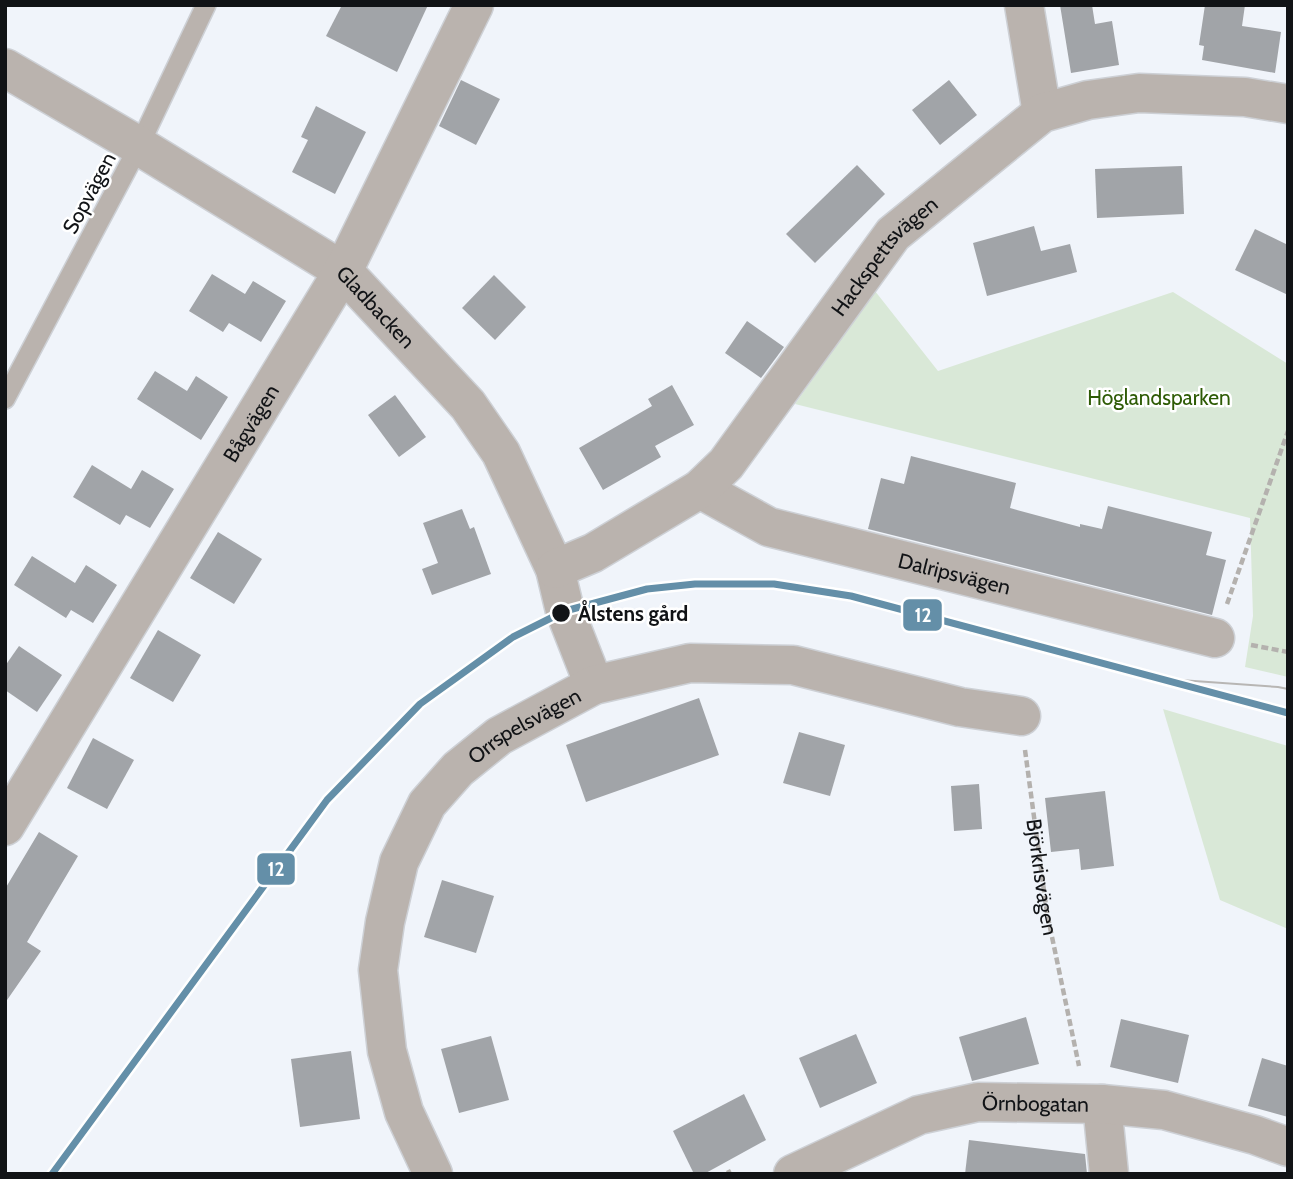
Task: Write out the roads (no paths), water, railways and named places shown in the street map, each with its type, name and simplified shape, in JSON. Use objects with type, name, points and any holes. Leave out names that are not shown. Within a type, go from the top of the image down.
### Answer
[{"type":"street","name":"Bågvägen","points":[[5,826],[343,271],[474,5]]},
{"type":"street","points":[[1024,5],[1042,113]]},
{"type":"street","name":"Gladbacken","points":[[5,68],[139,146],[343,271],[468,405],[501,453],[555,569],[565,611],[594,685]]},
{"type":"street","name":"Hackspettsvägen","points":[[555,569],[593,553],[701,489],[726,464],[893,234],[1042,113],[1088,100],[1139,93],[1245,97],[1288,104]]},
{"type":"street","name":"Dalripsvägen","points":[[701,489],[769,527],[1215,638]]},
{"type":"street","name":"Orrspelsvägen","points":[[433,1174],[404,1112],[387,1051],[378,970],[385,922],[399,862],[427,804],[458,769],[499,736],[594,685],[690,663],[793,665],[960,707],[1021,716]]},
{"type":"street","name":"Örnbogatan","points":[[793,1174],[919,1115],[978,1102],[1102,1104],[1164,1111],[1255,1135],[1288,1147]]},
{"type":"street","points":[[1102,1104],[1109,1174]]},
{"type":"lane","name":"Sopvägen","points":[[5,398],[139,146],[206,5]]},
{"type":"tram line","points":[[1166,679],[1288,689]]},
{"type":"place","name":"Ålstens gård","points":[[561,613]]},
{"type":"park label","name":"Höglandsparken","points":[[1159,397]]}]
